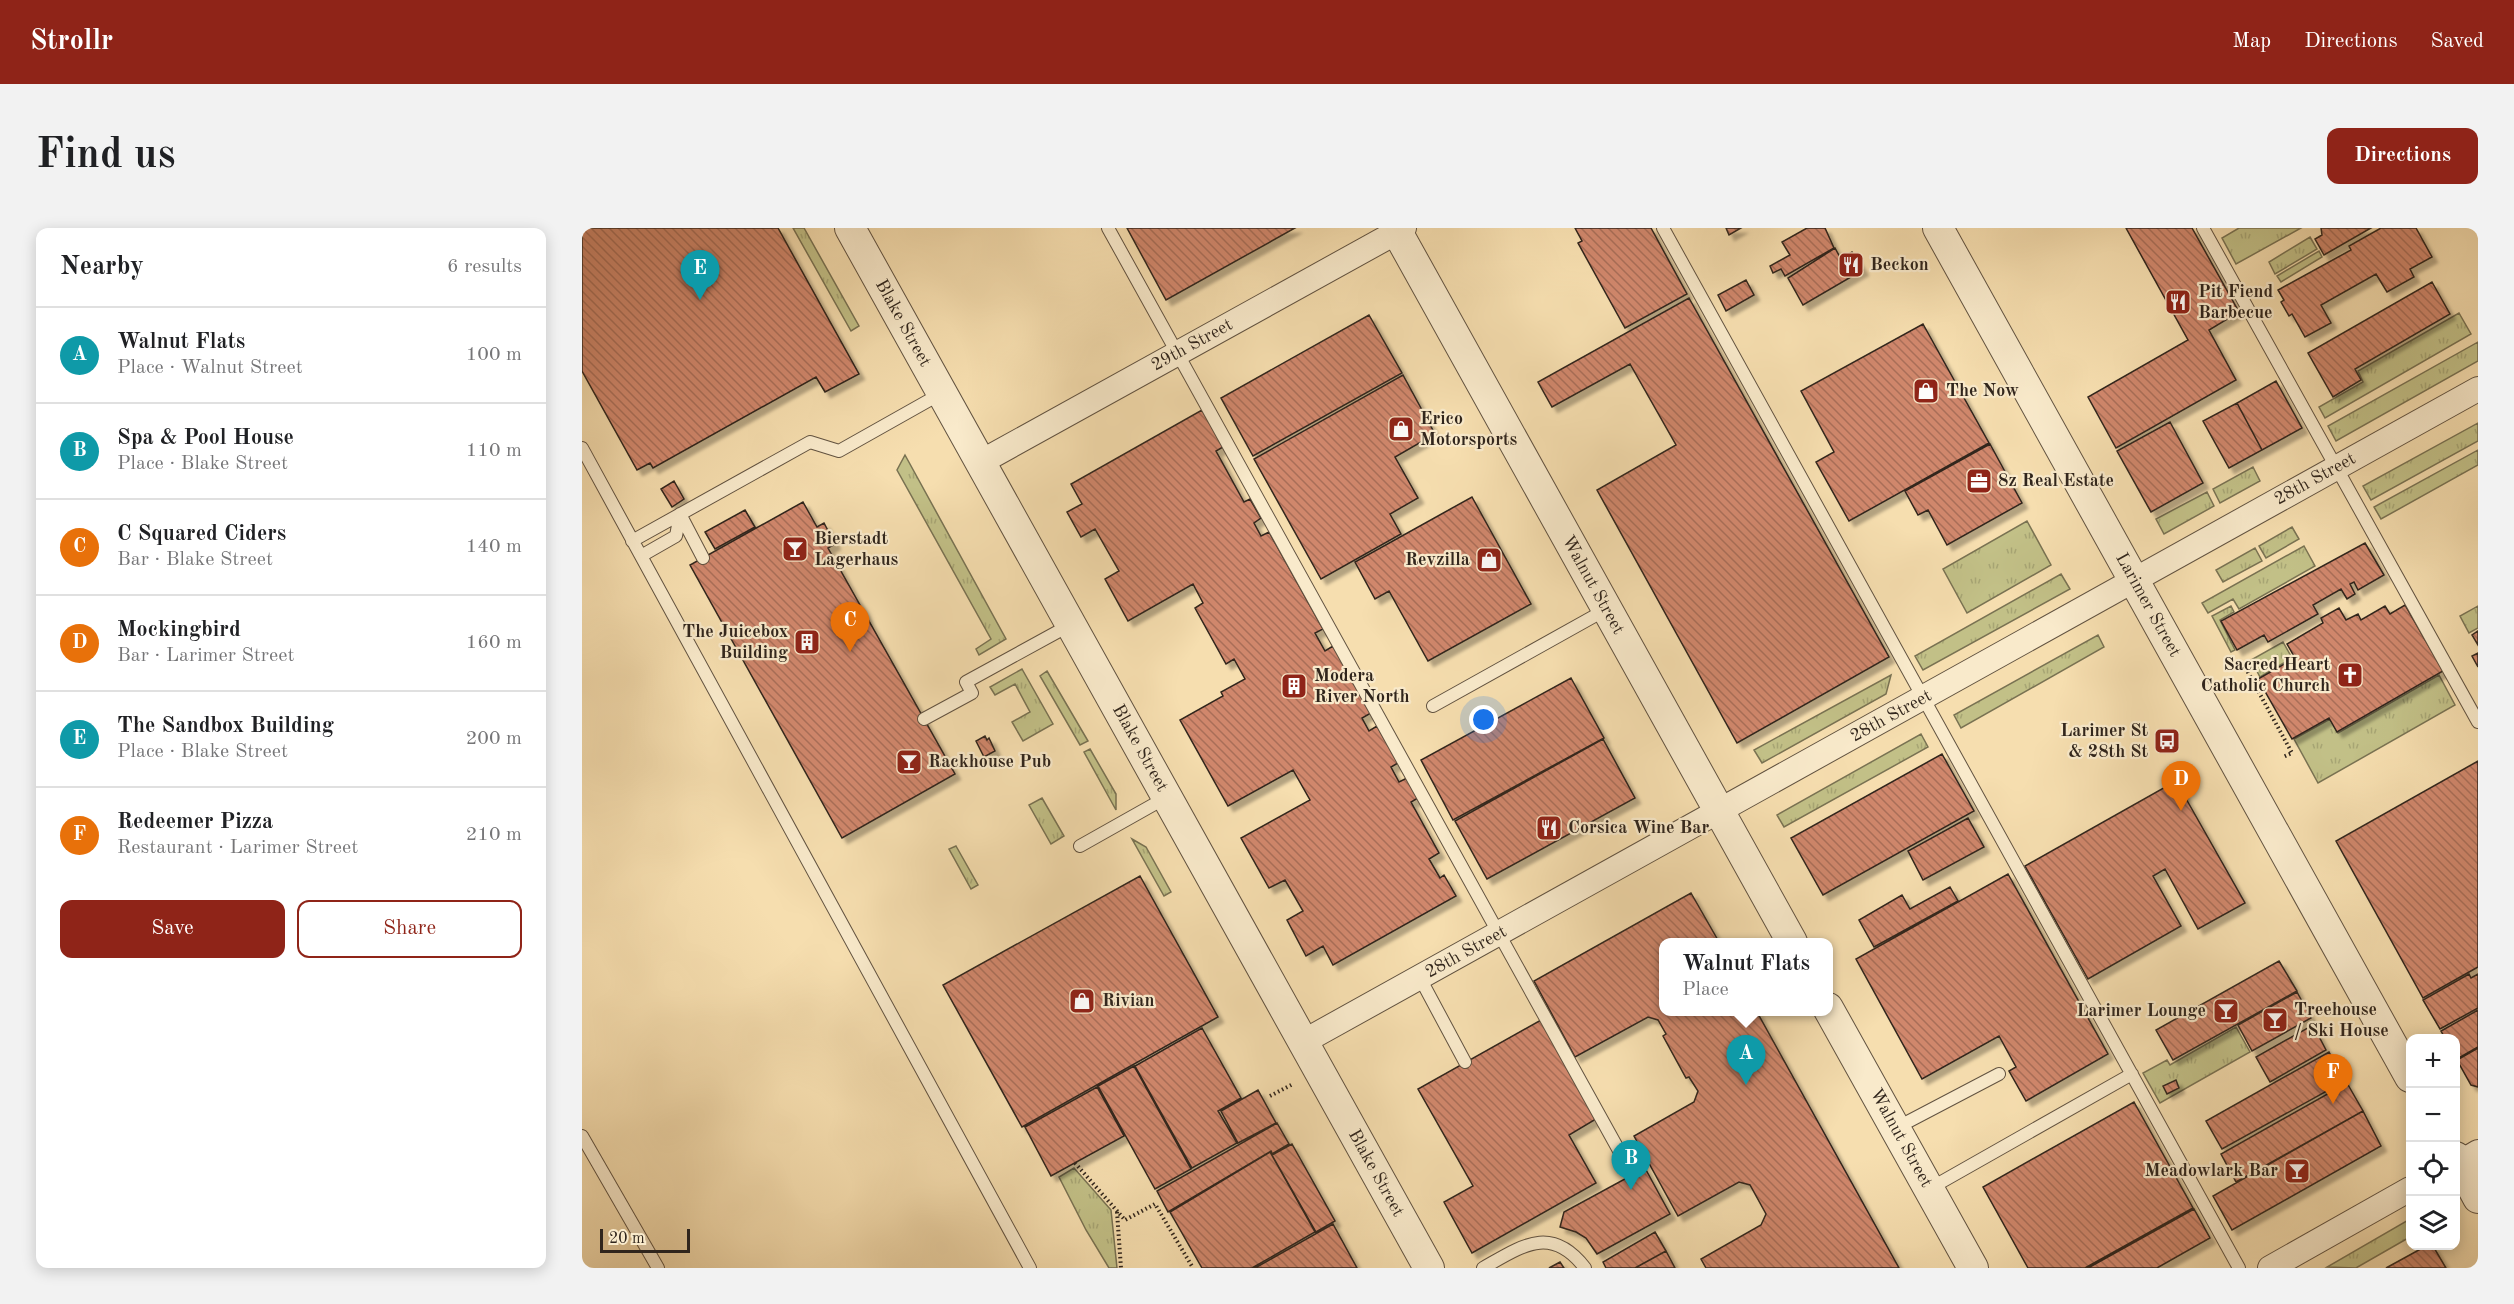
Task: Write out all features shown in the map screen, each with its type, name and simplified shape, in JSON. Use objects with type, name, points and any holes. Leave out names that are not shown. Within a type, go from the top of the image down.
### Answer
[{"type":"street","name":"Blake Street","points":[[850,228],[1429,1268]]},
{"type":"street","name":"Larimer Street","points":[[1938,228],[2406,1070]]},
{"type":"street","name":"29th Street","points":[[981,462],[1398,229]]},
{"type":"street","name":"Walnut Street","points":[[1398,229],[1790,938]]},
{"type":"street","name":"28th Street","points":[[1303,1042],[2478,389]]},
{"type":"street","name":"Walnut Street","points":[[1832,1016],[1973,1268]]},
{"type":"street","points":[[2462,1159],[2478,1198]]},
{"type":"street","points":[[2270,1268],[2406,1192]]},
{"type":"lane","points":[[1108,228],[1627,1165]]},
{"type":"lane","points":[[1663,228],[2239,1268]]},
{"type":"lane","points":[[2203,228],[2478,722]]},
{"type":"lane","points":[[632,541],[810,442],[839,451],[942,393]]},
{"type":"lane","points":[[582,448],[1030,1268]]},
{"type":"lane","points":[[641,556],[676,536],[680,514]]},
{"type":"lane","points":[[680,514],[703,558]]},
{"type":"lane","points":[[1433,706],[1607,609]]},
{"type":"lane","points":[[924,719],[972,693],[966,682],[1071,625]]},
{"type":"lane","points":[[1080,846],[1167,797]]},
{"type":"lane","points":[[1420,978],[1465,1062]]},
{"type":"lane","points":[[1895,1128],[1999,1074]]},
{"type":"lane","points":[[1929,1189],[2132,1074]]},
{"type":"lane","points":[[582,1136],[658,1268]]},
{"type":"lane","points":[[1483,1268],[1527,1244],[1543,1243],[1560,1246],[1574,1254],[1585,1268]]},
{"type":"path","points":[[2233,668],[2243,662],[2272,711],[2292,753],[2283,757]]},
{"type":"path","points":[[1075,1163],[1125,1220],[1155,1203],[1193,1268]]},
{"type":"path","points":[[1116,1210],[1121,1268]]},
{"type":"green space","points":[[793,228],[804,228],[859,326],[851,331]]},
{"type":"green space","points":[[2239,228],[2301,228],[2236,264],[2222,238]]},
{"type":"green space","points":[[2310,237],[2317,249],[2275,274],[2269,262]]},
{"type":"green space","points":[[2319,251],[2322,257],[2281,282],[2277,276]]},
{"type":"green space","points":[[2459,313],[2471,334],[2325,418],[2319,407],[2363,382],[2358,371]]},
{"type":"green space","points":[[2478,342],[2478,361],[2336,441],[2328,426]]},
{"type":"green space","points":[[2478,423],[2478,441],[2371,500],[2363,486]]},
{"type":"green space","points":[[2478,450],[2478,465],[2381,519],[2374,507]]},
{"type":"green space","points":[[905,455],[1006,639],[979,655],[976,649],[991,639],[897,470]]},
{"type":"green space","points":[[2253,467],[2260,481],[2220,503],[2213,489]]},
{"type":"green space","points":[[2207,492],[2214,506],[2164,534],[2156,519]]},
{"type":"green space","points":[[2027,521],[2051,565],[1967,613],[1943,569]]},
{"type":"green space","points":[[2292,527],[2299,539],[2266,558],[2259,546]]},
{"type":"green space","points":[[2304,546],[2315,566],[2239,609],[2233,599],[2208,613],[2202,603]]},
{"type":"green space","points":[[2255,548],[2262,561],[2223,582],[2216,570]]},
{"type":"green space","points":[[2061,574],[2070,589],[1923,670],[1915,656]]},
{"type":"green space","points":[[2231,606],[2234,612],[2220,620],[2235,650],[2231,652],[2212,616]]},
{"type":"green space","points":[[2478,606],[2478,628],[2469,633],[2460,616]]},
{"type":"green space","points":[[2098,635],[2104,647],[1961,728],[1954,715]]},
{"type":"green space","points":[[2283,642],[2292,658],[2260,677],[2251,660]]},
{"type":"green space","points":[[1022,669],[1053,724],[1023,741],[1012,722],[1030,712],[1015,684],[995,695],[990,687]]},
{"type":"green space","points":[[1047,671],[1088,741],[1080,745],[1040,676]]},
{"type":"green space","points":[[1891,675],[1886,694],[1762,763],[1754,750]]},
{"type":"green space","points":[[2439,675],[2455,705],[2318,783],[2294,739],[2330,719],[2338,733]]},
{"type":"green space","points":[[1921,734],[1928,747],[1784,827],[1777,815]]},
{"type":"green space","points":[[1090,749],[1116,794],[1116,810],[1084,752]]},
{"type":"green space","points":[[1042,798],[1064,836],[1051,844],[1029,805]]},
{"type":"green space","points":[[1132,839],[1146,847],[1171,892],[1164,896]]},
{"type":"green space","points":[[956,846],[978,885],[971,889],[949,849]]},
{"type":"green space","points":[[2236,1027],[2250,1052],[2160,1103],[2143,1073],[2167,1060],[2170,1065]]},
{"type":"green space","points":[[1074,1168],[1111,1210],[1117,1268],[1109,1268],[1086,1230],[1059,1177]]},
{"type":"green space","points":[[2406,1221],[2406,1239],[2356,1268],[2327,1267]]},
{"type":"building","points":[[582,228],[778,228],[859,374],[825,392],[816,377],[653,468],[650,463],[637,470],[582,371]]},
{"type":"building","points":[[1127,228],[1295,228],[1166,300]]},
{"type":"building","points":[[1575,228],[1651,228],[1687,294],[1625,328],[1578,243],[1582,241]]},
{"type":"building","points":[[1726,228],[1741,228],[1729,235]]},
{"type":"building","points":[[1807,228],[1825,228],[1834,248],[1785,276],[1781,269],[1773,273],[1770,266],[1790,255],[1782,242]]},
{"type":"building","points":[[2126,228],[2192,228],[2239,312],[2209,330],[2236,380],[2116,448],[2088,397],[2188,340]]},
{"type":"building","points":[[2321,228],[2371,228],[2324,255],[2315,239],[2322,235]]},
{"type":"building","points":[[2381,228],[2416,228],[2432,257],[2410,269],[2414,277],[2387,292],[2376,274],[2321,305],[2331,323],[2305,337],[2292,314],[2289,316],[2281,302],[2284,300],[2278,290],[2351,250],[2349,246]]},
{"type":"building","points":[[1835,248],[1841,259],[1852,252],[1863,270],[1803,305],[1788,278]]},
{"type":"building","points":[[1746,280],[1754,295],[1726,311],[1718,295]]},
{"type":"building","points":[[2432,282],[2450,314],[2355,369],[2361,380],[2333,397],[2308,353]]},
{"type":"building","points":[[1689,298],[1889,657],[1737,743],[1597,490],[1676,445],[1630,364],[1552,407],[1538,382]]},
{"type":"building","points":[[1369,315],[1402,373],[1253,456],[1221,398]]},
{"type":"building","points":[[1923,324],[1989,443],[1849,521],[1816,462],[1834,452],[1801,391]]},
{"type":"building","points":[[1403,375],[1435,434],[1395,457],[1418,498],[1390,514],[1401,534],[1321,579],[1254,459]]},
{"type":"building","points":[[2276,381],[2302,428],[2262,450],[2237,403]]},
{"type":"building","points":[[2237,403],[2262,450],[2229,468],[2203,421]]},
{"type":"building","name":"Modera River North","points":[[1202,410],[1223,447],[1216,451],[1244,502],[1250,499],[1261,518],[1254,523],[1261,536],[1269,532],[1323,629],[1315,633],[1325,651],[1333,646],[1371,713],[1362,718],[1369,731],[1377,726],[1398,763],[1391,767],[1399,782],[1407,778],[1418,798],[1411,802],[1439,853],[1429,859],[1440,878],[1444,875],[1456,896],[1333,965],[1323,946],[1306,956],[1287,920],[1303,911],[1285,880],[1269,888],[1241,838],[1310,800],[1293,770],[1228,806],[1180,720],[1223,696],[1221,692],[1245,679],[1234,659],[1226,664],[1195,608],[1203,603],[1193,584],[1128,621],[1105,579],[1119,571],[1095,529],[1081,537],[1067,512],[1082,504],[1071,484]]},
{"type":"building","points":[[2170,422],[2203,483],[2151,512],[2117,451]]},
{"type":"building","points":[[1990,444],[2022,503],[1947,545],[1928,510],[1918,515],[1905,491]]},
{"type":"building","points":[[674,481],[684,499],[672,507],[661,489]]},
{"type":"building","points":[[1472,497],[1531,604],[1428,661],[1389,591],[1375,599],[1355,562]]},
{"type":"building","name":"The Juicebox Building","points":[[803,502],[817,527],[824,523],[835,544],[828,548],[955,774],[842,838],[690,565]]},
{"type":"building","points":[[745,510],[755,527],[715,549],[705,532]]},
{"type":"building","points":[[2365,543],[2384,575],[2358,590],[2354,582],[2350,584],[2355,594],[2347,599],[2341,589],[2313,605],[2318,614],[2268,642],[2264,635],[2237,650],[2221,621]]},
{"type":"building","name":"Sacred Heart Catholic Church","points":[[2405,605],[2443,671],[2337,732],[2329,718],[2292,739],[2258,679],[2295,658],[2287,644],[2323,623],[2321,618],[2339,608],[2346,620],[2358,614],[2361,620],[2385,606],[2390,614]]},
{"type":"building","points":[[2478,631],[2478,645],[2472,635]]},
{"type":"building","points":[[2478,653],[2478,667],[2472,656]]},
{"type":"building","points":[[1571,678],[1604,738],[1453,820],[1421,760]]},
{"type":"building","points":[[985,736],[987,740],[989,738],[995,751],[984,757],[976,741]]},
{"type":"building","points":[[1603,739],[1635,798],[1487,879],[1455,821]]},
{"type":"building","points":[[1942,754],[1974,811],[1823,895],[1791,838]]},
{"type":"building","points":[[2478,761],[2478,967],[2423,998],[2336,841]]},
{"type":"building","points":[[2176,781],[2245,903],[2198,929],[2165,869],[2153,876],[2181,926],[2088,979],[2025,866]]},
{"type":"building","points":[[1968,818],[1984,847],[1923,880],[1908,851]]},
{"type":"building","points":[[2008,874],[2108,1054],[2026,1101],[2009,1071],[2016,1067],[1999,1036],[1922,1079],[1856,959]]},
{"type":"building","points":[[1140,876],[1218,1017],[1022,1127],[943,985]]},
{"type":"building","points":[[1950,887],[1958,901],[1874,947],[1859,920],[1902,895],[1910,909]]},
{"type":"building","points":[[1691,893],[1717,938],[1659,938],[1659,1016],[1759,1016],[1899,1268],[1706,1268],[1701,1259],[1761,1225],[1766,1214],[1750,1185],[1739,1182],[1678,1216],[1634,1136],[1694,1102],[1698,1091],[1689,1077],[1686,1078],[1663,1036],[1666,1034],[1658,1020],[1648,1017],[1575,1057],[1534,981]]},
{"type":"building","points":[[2279,961],[2297,991],[2173,1060],[2156,1030]]},
{"type":"building","points":[[2469,974],[2471,978],[2478,974],[2478,1008],[2440,1029],[2423,1000]]},
{"type":"building","points":[[2297,992],[2311,1018],[2252,1051],[2238,1025]]},
{"type":"building","points":[[2478,1010],[2478,1047],[2460,1057],[2460,1034],[2443,1034],[2441,1031]]},
{"type":"building","points":[[1541,1020],[1596,1119],[1569,1135],[1596,1183],[1472,1253],[1444,1202],[1473,1186],[1418,1089]]},
{"type":"building","points":[[2313,1025],[2326,1050],[2270,1082],[2256,1057]]},
{"type":"building","points":[[1202,1028],[1241,1098],[1218,1111],[1237,1143],[1192,1168],[1135,1066]]},
{"type":"building","points":[[2478,1048],[2478,1087],[2471,1085],[2460,1065],[2460,1058]]},
{"type":"building","points":[[2329,1052],[2345,1081],[2222,1149],[2206,1121]]},
{"type":"building","points":[[1134,1066],[1191,1169],[1155,1189],[1098,1086]]},
{"type":"building","points":[[2176,1080],[2179,1088],[2167,1094],[2163,1086]]},
{"type":"building","points":[[2347,1083],[2363,1111],[2236,1182],[2221,1154]]},
{"type":"building","points":[[1097,1087],[1124,1136],[1051,1176],[1025,1127]]},
{"type":"building","points":[[1258,1090],[1276,1123],[1238,1143],[1221,1111]]},
{"type":"building","points":[[2134,1102],[2193,1208],[2085,1268],[2028,1268],[1983,1187]]},
{"type":"building","points":[[2363,1111],[2381,1146],[2232,1230],[2213,1196]]},
{"type":"building","points":[[1277,1123],[1289,1144],[1272,1154],[1271,1151],[1168,1212],[1157,1191]]},
{"type":"building","points":[[1292,1144],[1335,1221],[1316,1232],[1272,1155]]},
{"type":"building","points":[[1270,1152],[1315,1232],[1252,1268],[1202,1268],[1170,1212]]},
{"type":"building","points":[[1645,1168],[1670,1214],[1597,1254],[1586,1238],[1560,1227],[1564,1212]]},
{"type":"building","points":[[2194,1209],[2210,1238],[2157,1268],[2088,1268]]},
{"type":"building","points":[[1333,1224],[1357,1268],[1255,1268]]},
{"type":"building","points":[[1655,1232],[1666,1251],[1635,1268],[1606,1268],[1603,1262]]},
{"type":"building","points":[[2419,1250],[2435,1250],[2446,1268],[2386,1268]]},
{"type":"building","points":[[1666,1251],[1675,1268],[1635,1268]]},
{"type":"building","points":[[1560,1262],[1564,1268],[1549,1268]]},
{"type":"place","name":"Beckon","points":[[1851,265]]},
{"type":"place","name":"The Sandbox Building","points":[[700,300]]},
{"type":"place","name":"Pit Fiend Barbecue","points":[[2178,302]]},
{"type":"place","name":"The Now","points":[[1926,391]]},
{"type":"place","name":"Erico Motorsports","points":[[1401,429]]},
{"type":"place","name":"8z Real Estate","points":[[1979,481]]},
{"type":"place","name":"Bierstadt Lagerhaus","points":[[795,549]]},
{"type":"place","name":"Revzilla","points":[[1489,560]]},
{"type":"place","name":"The Juicebox Building","points":[[807,642]]},
{"type":"place","name":"C Squared Ciders","points":[[850,652]]},
{"type":"place","name":"Sacred Heart Catholic Church","points":[[2350,675]]},
{"type":"place","name":"Modera River North","points":[[1294,686]]},
{"type":"place","name":"Larimer St & 28th St","points":[[2167,741]]},
{"type":"place","name":"Rackhouse Pub","points":[[909,762]]},
{"type":"place","name":"Mockingbird","points":[[2181,811]]},
{"type":"place","name":"Corsica Wine Bar","points":[[1549,828]]},
{"type":"place","name":"Rivian","points":[[1082,1001]]},
{"type":"place","name":"Larimer Lounge","points":[[2226,1011]]},
{"type":"place","name":"Treehouse / Ski House","points":[[2275,1020]]},
{"type":"place","name":"Walnut Flats","points":[[1746,1085]]},
{"type":"place","name":"Redeemer Pizza","points":[[2333,1104]]},
{"type":"place","name":"Meadowlark Bar","points":[[2297,1171]]},
{"type":"place","name":"Spa & Pool House","points":[[1631,1190]]}]
